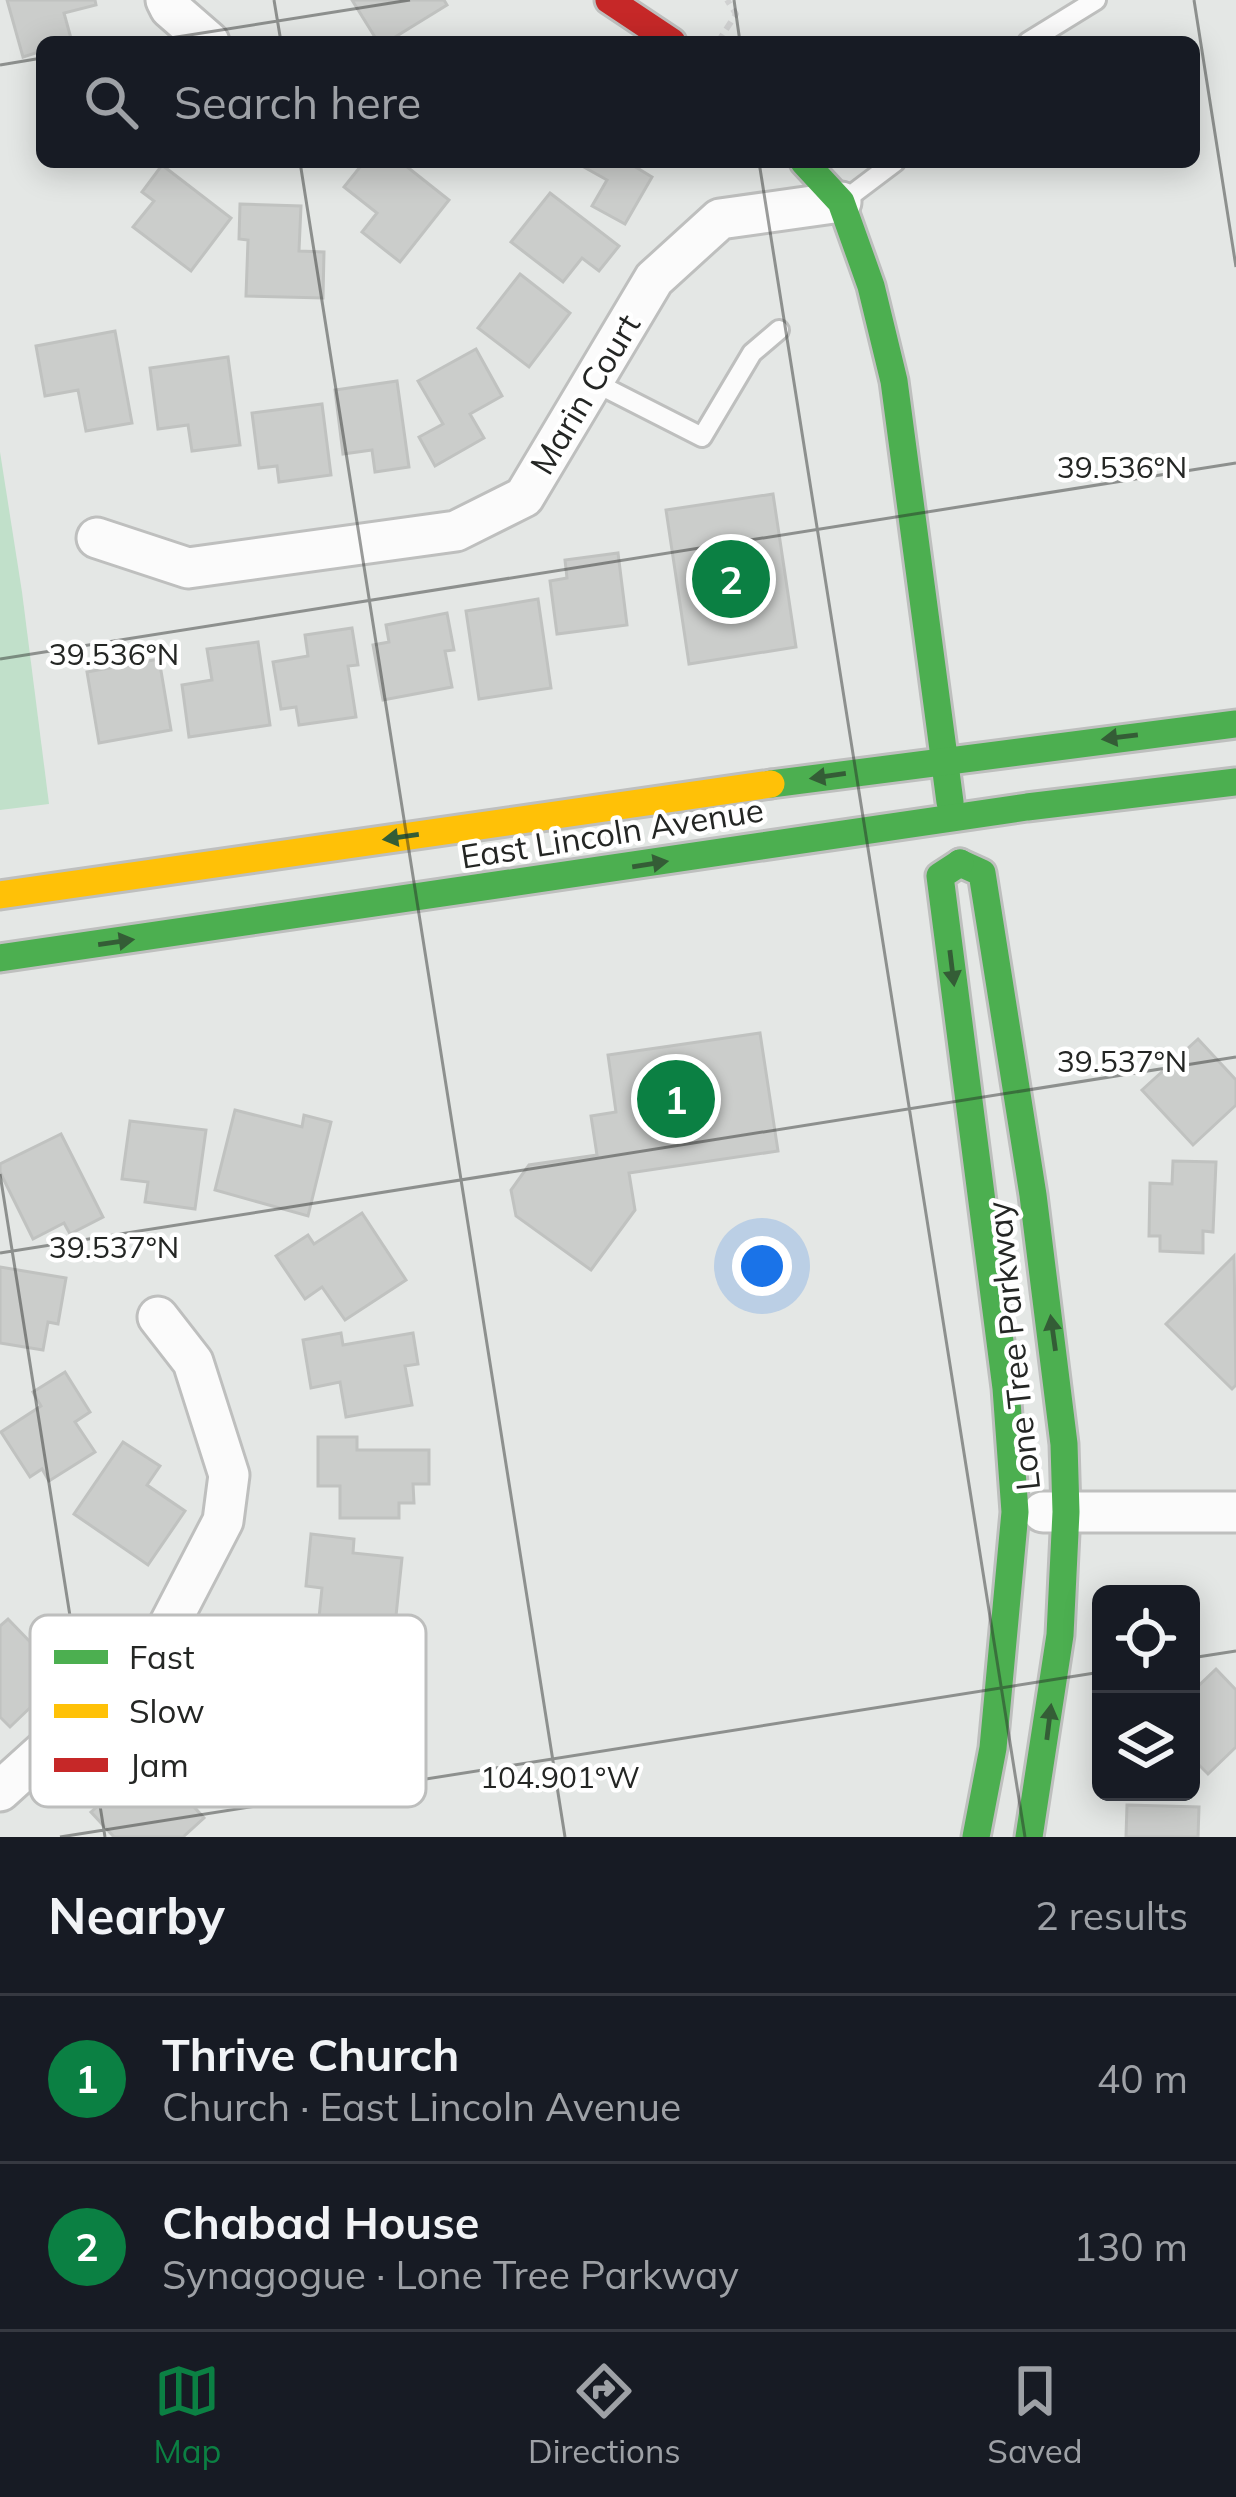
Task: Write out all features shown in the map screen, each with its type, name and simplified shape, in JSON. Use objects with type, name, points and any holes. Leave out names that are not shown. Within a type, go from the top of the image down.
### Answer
[{"type":"street","points":[[166,0],[201,36]]},
{"type":"street","points":[[609,0],[662,36]]},
{"type":"street","name":"Lone Tree Parkway","points":[[810,168],[841,202],[871,286],[894,381],[960,863]]},
{"type":"street","name":"Marin Court","points":[[97,538],[188,568],[456,531],[524,497],[654,278],[720,219],[841,202]]},
{"type":"street","name":"East Lincoln Avenue","points":[[0,896],[944,759],[1236,724]]},
{"type":"street","name":"East Lincoln Avenue","points":[[0,958],[952,818],[1236,782]]},
{"type":"street","name":"Lone Tree Parkway","points":[[960,863],[982,873],[1016,1071],[1060,1383],[1066,1512],[1055,1677],[1046,1756],[1029,1837]]},
{"type":"street","name":"Lone Tree Parkway","points":[[960,863],[940,876],[1006,1388],[1015,1512],[993,1748],[976,1837]]},
{"type":"street","points":[[158,1317],[193,1362],[229,1475],[223,1521],[174,1615]]},
{"type":"street","points":[[1015,1512],[1236,1513]]},
{"type":"street","points":[[0,1791],[30,1764]]},
{"type":"lane","points":[[1038,36],[1096,0]]},
{"type":"lane","points":[[841,202],[887,168]]},
{"type":"lane","points":[[592,382],[702,436],[752,353],[779,330]]},
{"type":"path","points":[[722,36],[736,14],[727,0]]},
{"type":"green space","points":[[0,452],[49,804],[0,810]]},
{"type":"building","points":[[7,0],[95,0],[96,5],[64,13],[70,36],[36,36],[36,53],[23,57]]},
{"type":"building","points":[[352,0],[444,0],[447,5],[397,36],[374,36]]},
{"type":"building","points":[[160,168],[166,168],[231,218],[191,271],[133,227],[154,201],[142,192]]},
{"type":"building","points":[[359,168],[409,168],[449,200],[400,262],[362,232],[377,213],[344,187]]},
{"type":"building","points":[[586,168],[637,168],[652,177],[625,224],[592,206],[607,180]]},
{"type":"building","points":[[550,193],[619,246],[599,271],[582,258],[563,282],[511,242]]},
{"type":"building","points":[[240,204],[301,206],[299,251],[324,252],[323,298],[246,296],[248,240],[239,239]]},
{"type":"building","points":[[520,274],[570,313],[529,367],[478,328]]},
{"type":"building","points":[[115,331],[132,423],[86,431],[78,390],[45,396],[36,346]]},
{"type":"building","points":[[476,349],[502,396],[470,414],[484,438],[435,466],[419,437],[443,424],[418,381]]},
{"type":"building","points":[[228,357],[240,445],[192,451],[188,425],[158,429],[150,368]]},
{"type":"building","points":[[397,381],[409,467],[375,472],[372,450],[343,454],[335,390]]},
{"type":"building","points":[[322,404],[331,475],[279,482],[277,466],[259,468],[252,413]]},
{"type":"building","points":[[773,494],[796,647],[689,664],[666,510]]},
{"type":"building","points":[[618,553],[627,625],[557,634],[550,581],[567,578],[565,560]]},
{"type":"building","points":[[538,599],[551,688],[479,699],[466,611]]},
{"type":"building","points":[[447,613],[454,650],[445,651],[452,687],[383,700],[373,645],[389,642],[386,625]]},
{"type":"building","points":[[352,628],[358,665],[348,666],[356,717],[299,725],[296,707],[281,709],[273,662],[308,656],[305,635]]},
{"type":"building","points":[[258,642],[270,725],[189,737],[182,685],[212,680],[207,649]]},
{"type":"building","points":[[159,659],[171,730],[99,743],[87,672]]},
{"type":"building","points":[[760,1033],[778,1151],[629,1173],[635,1210],[591,1270],[516,1216],[511,1190],[529,1165],[597,1155],[591,1116],[616,1112],[608,1055]]},
{"type":"building","points":[[1198,1039],[1236,1080],[1236,1105],[1193,1145],[1142,1090]]},
{"type":"building","points":[[235,1110],[302,1127],[304,1115],[331,1122],[308,1216],[215,1190]]},
{"type":"building","points":[[130,1121],[206,1130],[195,1209],[145,1202],[148,1182],[122,1179]]},
{"type":"building","points":[[61,1134],[103,1217],[70,1234],[64,1223],[33,1239],[0,1164]]},
{"type":"building","points":[[1173,1161],[1216,1162],[1213,1232],[1203,1231],[1203,1253],[1160,1251],[1160,1236],[1149,1236],[1150,1183],[1172,1184]]},
{"type":"building","points":[[362,1213],[406,1280],[345,1320],[322,1287],[305,1299],[276,1256],[308,1235],[314,1244]]},
{"type":"building","points":[[1234,1256],[1236,1385],[1232,1389],[1166,1324]]},
{"type":"building","points":[[0,1267],[66,1278],[58,1324],[48,1322],[43,1350],[0,1343]]},
{"type":"building","points":[[341,1333],[343,1345],[413,1333],[418,1364],[405,1366],[412,1405],[346,1417],[340,1382],[311,1388],[303,1340]]},
{"type":"building","points":[[65,1372],[90,1412],[75,1422],[95,1452],[49,1481],[42,1469],[30,1477],[1,1432],[41,1406],[33,1392]]},
{"type":"building","points":[[318,1437],[357,1437],[357,1450],[429,1450],[429,1484],[413,1484],[414,1503],[399,1503],[399,1518],[340,1518],[340,1486],[318,1486]]},
{"type":"building","points":[[123,1442],[160,1466],[147,1485],[185,1511],[148,1565],[74,1514]]},
{"type":"building","points":[[311,1534],[354,1539],[353,1553],[402,1558],[396,1615],[319,1615],[322,1588],[306,1586]]},
{"type":"building","points":[[8,1619],[30,1642],[30,1708],[10,1727],[0,1717],[0,1626]]},
{"type":"building","points":[[1216,1669],[1236,1690],[1236,1747],[1208,1774],[1200,1766],[1200,1684]]},
{"type":"building","points":[[1127,1805],[1199,1807],[1198,1837],[1126,1837]]},
{"type":"building","points":[[97,1807],[194,1807],[204,1818],[183,1837],[114,1837],[91,1812]]},
{"type":"traffic: fast","points":[[810,168],[841,202],[871,286],[894,381],[950,802]]},
{"type":"traffic: fast","points":[[771,784],[1236,724]]},
{"type":"traffic: fast","points":[[0,958],[1027,807],[1236,782]]},
{"type":"traffic: fast","points":[[960,863],[982,873],[1033,1195],[1064,1444],[1060,1635],[1029,1837]]},
{"type":"traffic: fast","points":[[960,863],[940,876],[1006,1388],[1015,1512],[993,1748],[976,1837]]},
{"type":"traffic: slow","points":[[0,895],[771,784]]},
{"type":"traffic: jam","points":[[609,0],[663,36]]},
{"type":"place","name":"Chabad House","points":[[731,579]]},
{"type":"place","name":"Thrive Church","points":[[676,1099]]}]
